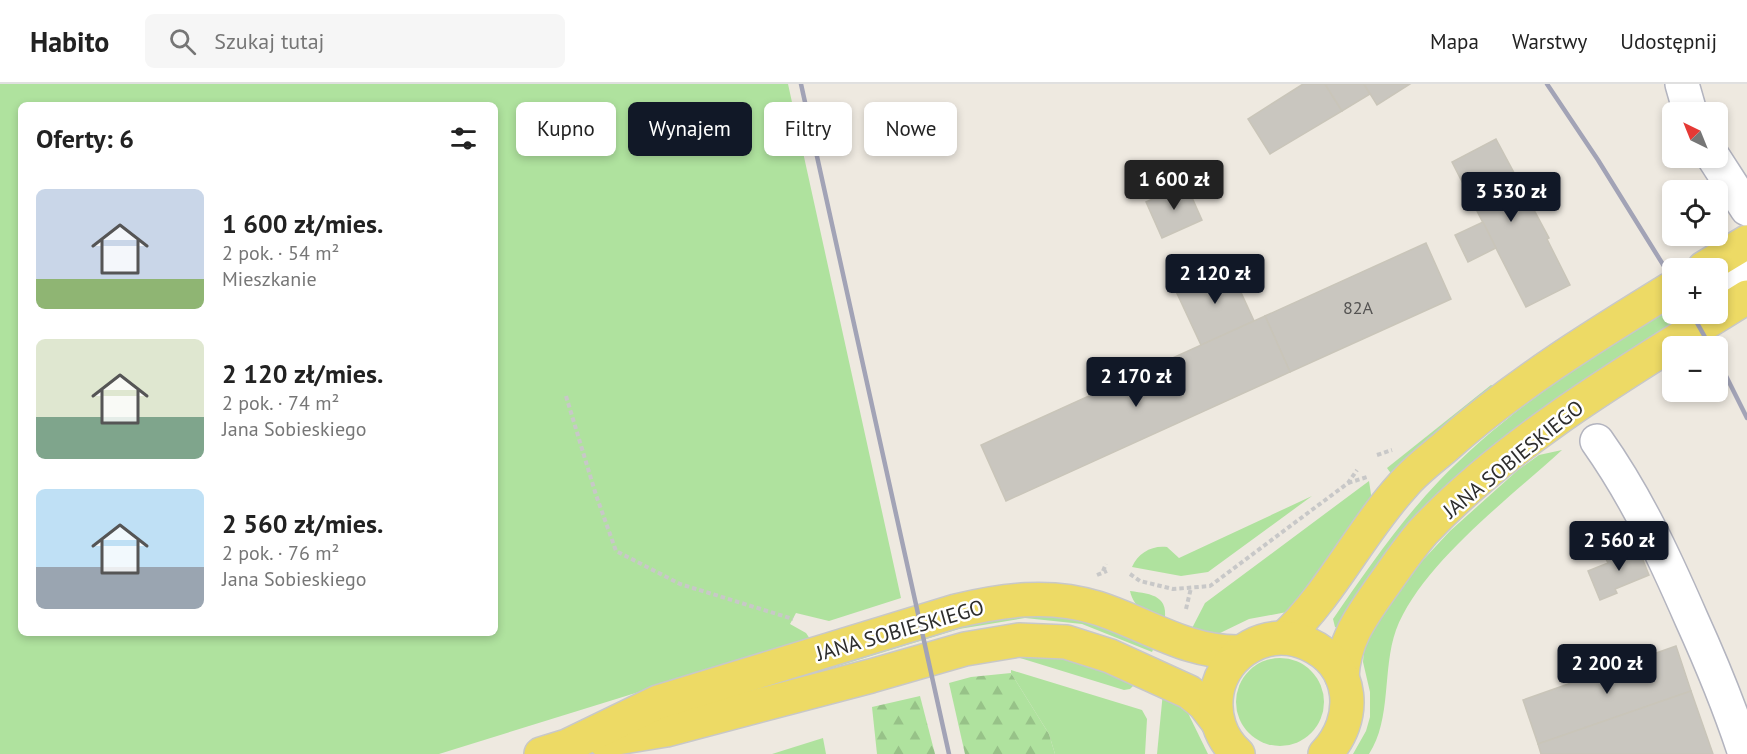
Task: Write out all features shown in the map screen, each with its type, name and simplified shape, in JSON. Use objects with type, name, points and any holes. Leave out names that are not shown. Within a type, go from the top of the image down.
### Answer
[{"type":"main road","points":[[1721,258],[1747,242]]},
{"type":"main road","points":[[1284,638],[1310,611],[1376,518],[1406,482],[1472,423],[1531,379],[1662,295]]},
{"type":"main road","name":"JANA SOBIESKIEGO","points":[[1342,676],[1347,641],[1365,612],[1422,533],[1461,496],[1574,408],[1747,297]]},
{"type":"main road","name":"JANA SOBIESKIEGO","points":[[554,751],[658,702],[956,611],[1000,602],[1050,599],[1078,603],[1124,618],[1195,648],[1240,652]]},
{"type":"main road","points":[[1230,744],[1215,702],[1218,684],[1227,666],[1240,652],[1253,644],[1284,638],[1308,644],[1328,657],[1342,676],[1347,694],[1347,712],[1343,729],[1325,754]]},
{"type":"main road","name":"JANA SOBIESKIEGO","points":[[554,751],[666,730],[965,649],[1019,640],[1066,642],[1110,656],[1189,692],[1204,704],[1230,744]]},
{"type":"street","points":[[1682,84],[1687,102]]},
{"type":"street","points":[[1720,168],[1747,209]]},
{"type":"street","points":[[1728,276],[1747,277]]},
{"type":"street","points":[[1597,441],[1621,476],[1656,538],[1705,649],[1745,754]]},
{"type":"path","points":[[566,396],[596,495],[616,551],[680,584],[793,619]]},
{"type":"path","points":[[1377,455],[1393,450]]},
{"type":"path","points":[[1130,574],[1140,581],[1173,589],[1210,586],[1348,483],[1357,470]]},
{"type":"path","points":[[1348,483],[1367,478]]},
{"type":"path","points":[[1103,571],[1106,564]]},
{"type":"path","points":[[1135,583],[1140,581]]},
{"type":"path","points":[[1190,598],[1191,588]]},
{"type":"green space","points":[[0,84],[788,84],[792,102],[764,102],[764,156],[804,156],[901,598],[829,621],[796,613],[790,624],[806,633],[810,639],[439,754],[0,754]]},
{"type":"green space","points":[[1662,312],[1662,324],[1676,324],[1641,346],[1338,628],[1335,627],[1333,619],[1383,548],[1439,481],[1465,455],[1521,408]]},
{"type":"green space","points":[[1491,385],[1495,387],[1395,479],[1387,468]]},
{"type":"green space","points":[[1562,450],[1469,533],[1425,581],[1408,605],[1396,630],[1392,645],[1384,710],[1376,740],[1369,754],[1353,754],[1366,731],[1370,717],[1370,692],[1363,662],[1365,639],[1409,575],[1450,531],[1518,470],[1539,455]]},
{"type":"green space","points":[[1369,481],[1372,501],[1369,513],[1287,612],[1249,619],[1218,634],[1189,634],[1205,603]]},
{"type":"green space","points":[[1312,496],[1208,572],[1181,576],[1132,567],[1142,554],[1151,549],[1167,547],[1179,558]]},
{"type":"green space","points":[[1130,591],[1146,593],[1158,598],[1164,607],[1164,624],[1139,607]]},
{"type":"green space","points":[[1049,610],[1156,643],[1152,652],[1082,624],[1025,618],[959,629],[783,683],[779,680],[959,622]]},
{"type":"green space","points":[[1035,650],[1138,681],[1130,689],[1124,690],[1007,654]]},
{"type":"green space","points":[[1280,658],[1297,661],[1311,671],[1321,685],[1324,702],[1321,719],[1311,733],[1297,743],[1280,746],[1263,743],[1249,733],[1239,719],[1236,702],[1239,685],[1249,671],[1263,661]]},
{"type":"green space","points":[[1011,670],[1142,710],[1147,719],[1145,754],[1055,754],[1049,734]]},
{"type":"green space","points":[[1011,673],[1049,734],[1055,754],[965,754],[949,683],[971,677]]},
{"type":"green space","points":[[1163,692],[1186,709],[1208,754],[1157,754]]},
{"type":"green space","points":[[920,696],[935,754],[877,754],[872,707]]},
{"type":"green space","points":[[823,738],[826,754],[772,754]]},
{"type":"building","points":[[1303,84],[1325,84],[1342,111],[1270,154],[1248,119]]},
{"type":"building","points":[[1325,84],[1364,84],[1370,94],[1342,111]]},
{"type":"building","points":[[1364,84],[1410,84],[1377,105]]},
{"type":"building","points":[[1496,139],[1549,238],[1547,239],[1570,285],[1526,307],[1452,162]]},
{"type":"building","points":[[1186,184],[1202,220],[1162,238],[1146,202]]},
{"type":"building","points":[[1483,222],[1496,248],[1468,262],[1455,235]]},
{"type":"building","points":[[1426,243],[1451,299],[1290,372],[1265,316]]},
{"type":"building","points":[[1228,264],[1254,321],[1201,345],[1175,289]]},
{"type":"building","points":[[1265,316],[1290,372],[1006,501],[981,445]]},
{"type":"building","points":[[1636,543],[1649,575],[1615,589],[1617,593],[1600,600],[1588,571],[1608,563],[1606,559]]},
{"type":"building","points":[[1676,646],[1691,691],[1538,744],[1523,700]]},
{"type":"building","points":[[1691,691],[1713,754],[1541,754],[1538,744]]},
{"type":"railway","points":[[801,84],[949,754]]},
{"type":"railway","points":[[1547,84],[1598,160],[1662,263]]},
{"type":"railway","points":[[1698,324],[1704,336]]},
{"type":"railway","points":[[1728,380],[1747,418]]}]
